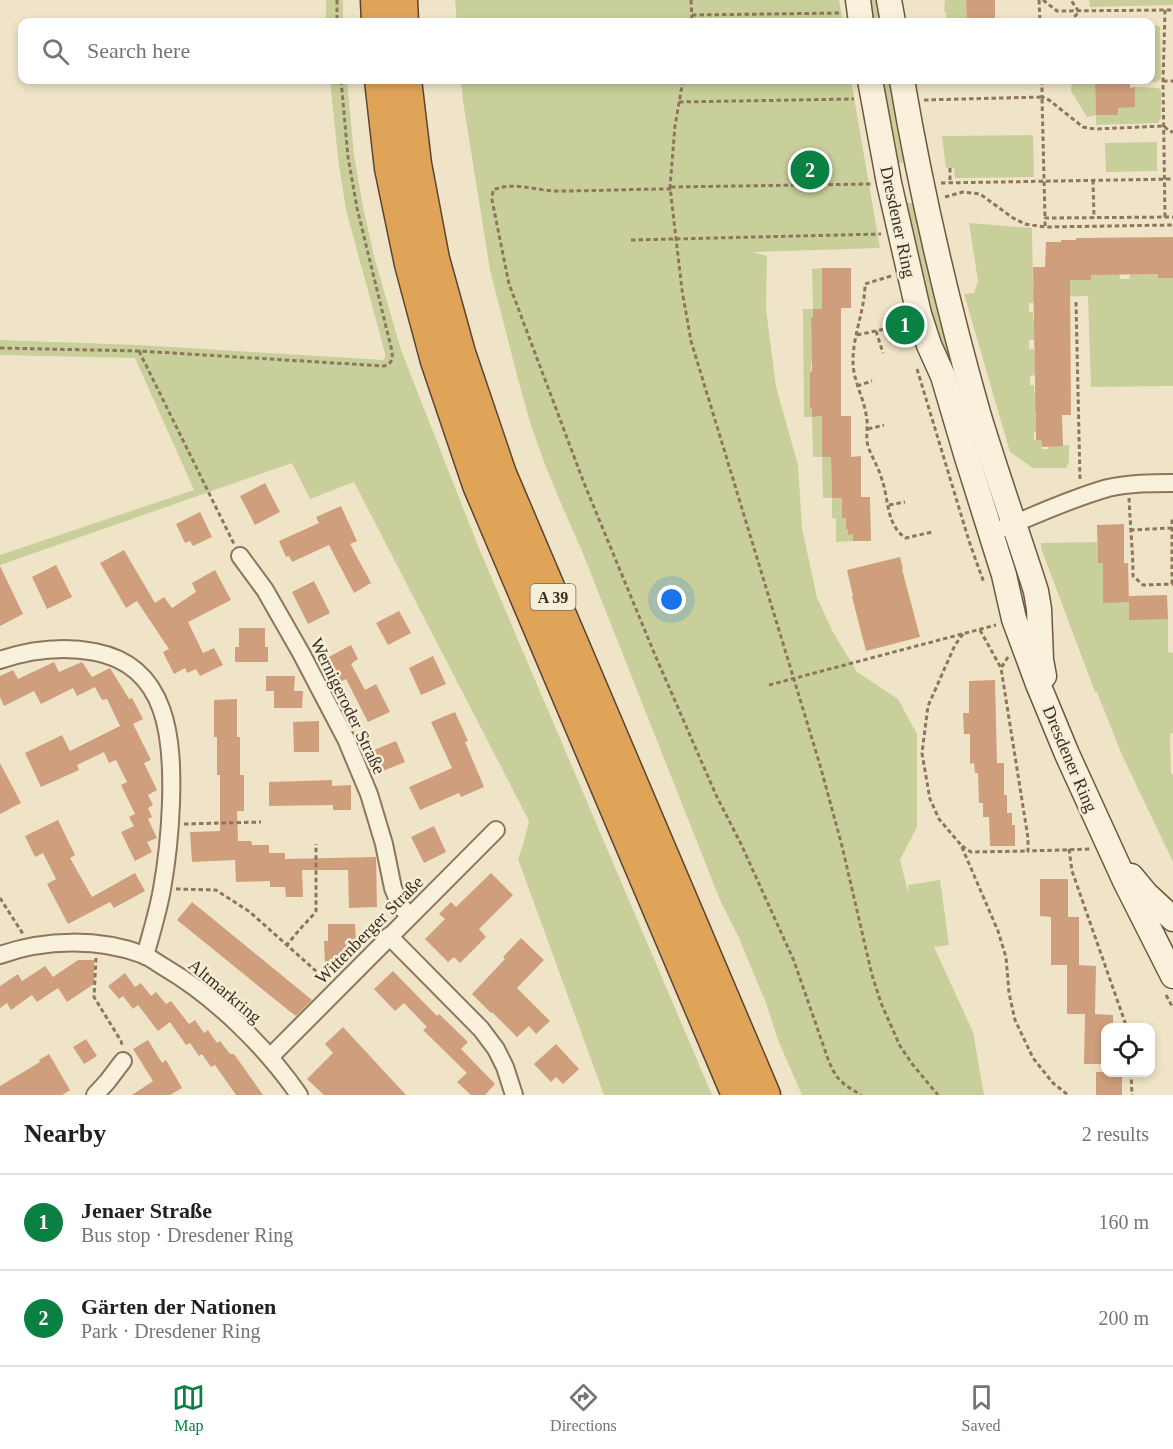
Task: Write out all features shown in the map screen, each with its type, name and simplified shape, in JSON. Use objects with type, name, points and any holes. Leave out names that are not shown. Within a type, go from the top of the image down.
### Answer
[{"type":"highway","points":[[376,0],[377,18]]},
{"type":"highway","points":[[402,0],[403,18]]},
{"type":"highway","name":"A 39","points":[[380,84],[390,168],[410,264],[436,361],[474,474],[737,1095]]},
{"type":"highway","name":"A 39","points":[[406,84],[416,164],[434,259],[460,353],[501,474],[765,1095]]},
{"type":"street","points":[[889,0],[891,18]]},
{"type":"street","name":"Dresdener Ring","points":[[903,84],[921,182],[966,368],[989,448],[1036,591],[1043,672],[1064,729],[1128,871],[1136,883],[1173,919]]},
{"type":"street","name":"Dresdener Ring","points":[[864,89],[889,183],[922,327],[943,376],[1004,575],[1012,612],[1067,754],[1146,924],[1173,976]]},
{"type":"street","points":[[991,532],[1110,488],[1137,483],[1173,483]]},
{"type":"street","name":"Wernigeroder Straße","points":[[240,556],[266,590],[346,739],[369,794],[384,844],[393,888],[399,903],[409,917]]},
{"type":"street","points":[[0,660],[35,651],[57,649],[80,649],[102,653],[122,661],[141,674],[153,692],[164,715],[172,772],[170,824],[162,889],[145,956]]},
{"type":"street","name":"Wittenberger Straße","points":[[270,1057],[495,830]]},
{"type":"street","points":[[389,936],[482,1029],[505,1067],[514,1095]]},
{"type":"street","name":"Altmarkring","points":[[0,955],[31,946],[78,942],[121,949],[145,956],[180,976],[234,1021],[270,1057],[299,1095]]},
{"type":"street","points":[[95,1095],[123,1061]]},
{"type":"path","points":[[337,0],[337,18]]},
{"type":"path","points":[[691,0],[692,15],[855,12]]},
{"type":"path","points":[[1039,0],[1040,18]]},
{"type":"path","points":[[1043,0],[1057,11],[1173,10]]},
{"type":"path","points":[[1071,0],[1080,12]]},
{"type":"path","points":[[1165,10],[1165,217]]},
{"type":"path","points":[[1073,18],[1080,12]]},
{"type":"path","points":[[1164,81],[1173,81]]},
{"type":"path","points":[[0,348],[139,351],[389,365],[393,358],[357,208],[348,157],[341,84]]},
{"type":"path","points":[[682,84],[671,188],[675,238],[691,341],[820,765],[881,1003],[900,1046],[938,1095]]},
{"type":"path","points":[[1042,84],[1045,227]]},
{"type":"path","points":[[679,102],[864,89]]},
{"type":"path","points":[[922,100],[1042,97],[1083,127],[1095,129],[1164,126],[1173,132]]},
{"type":"path","points":[[950,168],[950,183]]},
{"type":"path","points":[[921,182],[1173,179]]},
{"type":"path","points":[[1093,180],[1094,218]]},
{"type":"path","points":[[861,1095],[844,1085],[829,1062],[794,961],[737,836],[720,805],[584,483],[509,284],[492,200],[493,190],[502,186],[557,191],[889,183]]},
{"type":"path","points":[[944,197],[963,192],[980,194],[1013,218],[1025,224],[1045,227],[1173,225]]},
{"type":"path","points":[[1045,218],[1173,216]]},
{"type":"path","points":[[631,240],[883,234]]},
{"type":"path","points":[[893,275],[865,284],[853,364],[866,413],[868,444],[883,481],[895,528],[906,538],[932,531]]},
{"type":"path","points":[[1076,302],[1081,497]]},
{"type":"path","points":[[856,335],[905,325]]},
{"type":"path","points":[[876,331],[884,353]]},
{"type":"path","points":[[139,351],[240,556]]},
{"type":"path","points":[[857,386],[872,381]]},
{"type":"path","points":[[867,429],[884,424]]},
{"type":"path","points":[[1129,496],[1133,576],[1143,585],[1172,584],[1173,519]]},
{"type":"path","points":[[888,506],[904,502]]},
{"type":"path","points":[[1130,530],[1172,528]]},
{"type":"path","points":[[769,685],[999,625]]},
{"type":"path","points":[[980,630],[1001,668],[1028,838],[1028,851]]},
{"type":"path","points":[[963,634],[955,645],[928,706],[922,753],[930,799],[939,819],[961,845],[971,852],[1094,849]]},
{"type":"path","points":[[1001,668],[1010,652]]},
{"type":"path","points":[[170,824],[261,822]]},
{"type":"path","points":[[286,946],[316,911],[316,844]]},
{"type":"path","points":[[961,845],[998,931],[1006,957],[1014,1020],[1033,1058],[1053,1083],[1068,1095]]},
{"type":"path","points":[[1069,849],[1072,871],[1125,1023]]},
{"type":"path","points":[[162,889],[216,890],[250,912],[337,990]]},
{"type":"path","points":[[0,898],[31,946]]},
{"type":"path","points":[[97,944],[94,997],[121,1041],[123,1061]]},
{"type":"path","points":[[1131,1077],[1132,1095]]},
{"type":"green space","points":[[326,0],[343,0],[343,18],[326,18]]},
{"type":"green space","points":[[455,0],[839,0],[842,18],[457,18]]},
{"type":"green space","points":[[869,0],[878,0],[880,18],[872,18]]},
{"type":"green space","points":[[945,0],[966,0],[967,18],[947,18],[944,11]]},
{"type":"green space","points":[[1089,0],[1173,0],[1173,5],[1090,7]]},
{"type":"green space","points":[[1155,26],[1160,27],[1161,79],[1156,82],[1155,82]]},
{"type":"green space","points":[[330,84],[347,84],[354,155],[363,207],[375,260],[401,350],[478,546],[712,1095],[604,1095],[518,859],[529,821],[354,482],[310,499],[292,463],[0,565],[0,555],[194,490],[135,358],[0,355],[0,340],[139,345],[383,360],[385,358],[346,210]]},
{"type":"green space","points":[[461,84],[852,84],[880,248],[753,252],[767,256],[766,309],[776,387],[798,465],[802,528],[817,598],[833,632],[857,672],[898,699],[917,734],[917,827],[900,860],[909,895],[908,885],[940,880],[949,945],[934,947],[973,1032],[984,1095],[802,1095],[739,938],[720,900],[530,422],[490,270]]},
{"type":"green space","points":[[882,84],[891,84],[913,163],[890,163]]},
{"type":"green space","points":[[1072,84],[1095,84],[1096,115],[1087,117],[1071,91]]},
{"type":"green space","points":[[1135,87],[1159,88],[1161,91],[1161,118],[1158,123],[1096,125],[1096,115],[1118,115],[1118,108]]},
{"type":"green space","points":[[1033,135],[1034,177],[955,178],[954,168],[946,168],[942,136]]},
{"type":"green space","points":[[1157,142],[1157,171],[1106,172],[1105,143]]},
{"type":"green space","points":[[897,203],[921,203],[936,266],[929,273],[962,401],[989,485],[980,488],[957,412],[921,274]]},
{"type":"green space","points":[[969,223],[1032,228],[1033,287],[1040,303],[1029,303],[1029,312],[1033,312],[1035,321],[1036,340],[1029,340],[1029,349],[1034,349],[1034,357],[1036,357],[1036,375],[1030,376],[1030,385],[1034,385],[1034,393],[1036,393],[1034,440],[1041,440],[1042,449],[1048,449],[1048,446],[1069,445],[1069,462],[1066,468],[1033,468],[1010,452],[964,294],[974,293],[978,281]]},
{"type":"green space","points":[[822,268],[822,309],[813,309],[812,269]]},
{"type":"green space","points":[[1158,270],[1158,278],[1173,278],[1173,386],[1091,387],[1088,296],[1060,297],[1072,272],[1091,275],[1119,271],[1120,279],[1129,279],[1130,274]]},
{"type":"green space","points":[[803,309],[813,309],[810,408],[812,408],[813,417],[822,416],[822,457],[813,457],[812,417],[804,417]]},
{"type":"green space","points":[[822,457],[831,457],[832,498],[823,498]]},
{"type":"green space","points":[[832,498],[842,498],[842,518],[846,518],[846,529],[848,529],[848,534],[853,534],[853,541],[836,542],[836,519],[832,518]]},
{"type":"green space","points":[[1097,542],[1098,563],[1103,563],[1104,602],[1129,602],[1129,619],[1168,619],[1168,652],[1173,653],[1173,733],[1170,734],[1171,774],[1173,774],[1173,862],[1122,755],[1097,692],[1095,692],[1041,548],[1041,543]]},
{"type":"building","points":[[966,0],[995,0],[995,18],[967,18]]},
{"type":"building","points":[[1095,84],[1130,84],[1130,88],[1135,87],[1135,107],[1118,108],[1118,115],[1096,115]]},
{"type":"building","points":[[1173,237],[1173,278],[1158,278],[1158,274],[1091,275],[1091,280],[1070,280],[1071,415],[1062,415],[1063,446],[1042,447],[1041,440],[1036,440],[1033,267],[1045,267],[1046,242],[1076,240],[1076,238]]},
{"type":"building","points":[[822,268],[851,268],[851,308],[841,308],[841,416],[851,416],[851,457],[861,456],[861,497],[870,497],[871,541],[853,541],[853,534],[848,535],[846,518],[842,518],[842,498],[832,498],[831,457],[822,457],[822,416],[812,417],[812,408],[810,408],[811,318],[813,318],[813,309],[822,309]]},
{"type":"building","points":[[265,483],[280,512],[255,525],[240,496]]},
{"type":"building","points":[[341,506],[357,541],[350,544],[371,583],[354,593],[329,545],[292,562],[289,556],[286,557],[279,541],[319,523],[316,517]]},
{"type":"building","points":[[200,512],[212,537],[193,546],[190,541],[185,543],[176,524]]},
{"type":"building","points":[[1124,524],[1124,563],[1128,563],[1129,602],[1103,603],[1103,563],[1098,563],[1097,525]]},
{"type":"building","points":[[124,550],[155,603],[164,597],[172,608],[196,592],[192,583],[215,570],[231,600],[188,622],[203,653],[214,648],[223,665],[200,676],[196,669],[187,673],[185,668],[174,674],[163,652],[169,649],[137,601],[126,608],[100,563]]},
{"type":"building","points":[[900,557],[920,637],[866,651],[847,570]]},
{"type":"building","points":[[56,565],[72,597],[47,609],[32,577]]},
{"type":"building","points":[[0,566],[23,614],[0,626]]},
{"type":"building","points":[[314,581],[330,613],[308,624],[292,592]]},
{"type":"building","points":[[1167,595],[1168,619],[1129,620],[1129,596]]},
{"type":"building","points":[[399,611],[411,633],[388,645],[376,623]]},
{"type":"building","points":[[239,628],[265,628],[268,662],[235,662],[235,647],[239,647]]},
{"type":"building","points":[[351,645],[358,659],[351,664],[365,690],[376,684],[390,712],[368,722],[346,679],[338,683],[325,659]]},
{"type":"building","points":[[433,656],[446,684],[421,695],[409,668]]},
{"type":"building","points":[[54,662],[59,672],[82,662],[92,677],[110,668],[129,699],[132,698],[143,719],[133,724],[151,760],[144,763],[157,790],[148,795],[153,805],[148,808],[152,817],[148,819],[157,838],[147,842],[152,852],[135,861],[121,832],[134,826],[129,817],[135,814],[121,785],[127,782],[116,760],[109,763],[104,752],[77,765],[79,770],[41,787],[25,753],[62,735],[70,751],[120,726],[107,699],[102,700],[95,687],[77,696],[73,688],[41,704],[34,691],[4,706],[0,697],[0,676],[13,670],[18,679]]},
{"type":"building","points":[[266,676],[295,676],[294,691],[303,691],[302,708],[274,708],[274,691],[266,691]]},
{"type":"building","points":[[995,680],[997,763],[1004,763],[1004,795],[1007,795],[1007,813],[1012,813],[1012,825],[1015,825],[1015,846],[990,846],[989,817],[983,817],[983,803],[979,803],[978,773],[975,773],[974,763],[970,764],[970,734],[964,734],[963,713],[969,713],[969,681]]},
{"type":"building","points":[[237,699],[240,775],[244,775],[244,811],[237,811],[238,841],[251,841],[252,845],[269,845],[269,853],[285,853],[285,859],[376,857],[377,907],[349,908],[348,870],[302,870],[303,897],[286,897],[285,887],[270,887],[270,881],[236,882],[235,860],[192,862],[190,832],[220,831],[220,775],[217,775],[214,700]]},
{"type":"building","points":[[455,712],[484,787],[461,797],[459,793],[420,810],[409,787],[452,768],[431,722]]},
{"type":"building","points":[[319,721],[319,752],[294,752],[293,722]]},
{"type":"building","points":[[396,741],[405,762],[383,771],[374,750]]},
{"type":"building","points":[[0,763],[21,803],[0,814]]},
{"type":"building","points":[[332,780],[332,786],[351,785],[351,810],[333,810],[333,805],[269,806],[269,782]]},
{"type":"building","points":[[58,820],[75,855],[70,858],[92,897],[135,873],[145,891],[114,908],[110,902],[68,924],[47,884],[56,879],[43,853],[35,857],[25,836]]},
{"type":"building","points":[[434,826],[446,852],[424,863],[411,837]]},
{"type":"building","points":[[491,873],[513,895],[479,929],[486,937],[460,963],[454,957],[448,962],[425,939],[445,919],[439,914],[451,902],[456,907]]},
{"type":"building","points":[[1040,879],[1068,879],[1068,917],[1079,917],[1079,965],[1096,966],[1095,1014],[1113,1015],[1113,1023],[1101,1023],[1101,1064],[1084,1064],[1085,1014],[1067,1014],[1067,965],[1051,965],[1051,917],[1040,916]]},
{"type":"building","points":[[192,902],[312,1000],[296,1016],[177,920]]},
{"type":"building","points":[[328,924],[355,924],[356,941],[349,941],[349,963],[325,963],[324,941],[328,941]]},
{"type":"building","points":[[521,938],[544,960],[517,988],[550,1021],[536,1034],[529,1026],[517,1037],[472,994]]},
{"type":"building","points":[[78,960],[94,960],[94,984],[67,1002],[58,988],[37,1002],[32,995],[11,1010],[7,1003],[0,1008],[0,986],[18,974],[22,981],[45,966],[53,977]]},
{"type":"building","points":[[393,971],[437,1016],[439,1014],[468,1042],[461,1049],[495,1084],[485,1095],[471,1095],[457,1082],[467,1073],[423,1030],[427,1027],[404,1003],[395,1011],[374,989]]},
{"type":"building","points":[[125,973],[135,987],[141,983],[151,996],[156,992],[166,1004],[171,1001],[189,1024],[195,1020],[204,1033],[208,1030],[217,1043],[220,1041],[230,1054],[234,1054],[263,1095],[236,1095],[215,1065],[211,1067],[190,1043],[186,1045],[170,1022],[158,1031],[138,1005],[133,1009],[123,996],[119,999],[108,986]]},
{"type":"building","points":[[343,1027],[406,1095],[324,1095],[307,1079],[333,1053],[325,1044]]},
{"type":"building","points":[[86,1039],[97,1056],[84,1064],[73,1047]]},
{"type":"building","points":[[148,1040],[162,1063],[166,1060],[182,1088],[170,1095],[132,1095],[153,1081],[133,1049]]},
{"type":"building","points":[[556,1044],[579,1069],[563,1084],[556,1077],[551,1082],[534,1064]]},
{"type":"building","points":[[49,1054],[70,1090],[62,1095],[0,1095],[0,1086]]},
{"type":"building","points":[[1096,1072],[1101,1072],[1101,1077],[1122,1077],[1122,1095],[1096,1095]]},
{"type":"place","name":"Gärten der Nationen","points":[[810,170]]},
{"type":"place","name":"Jenaer Straße","points":[[905,325]]}]
